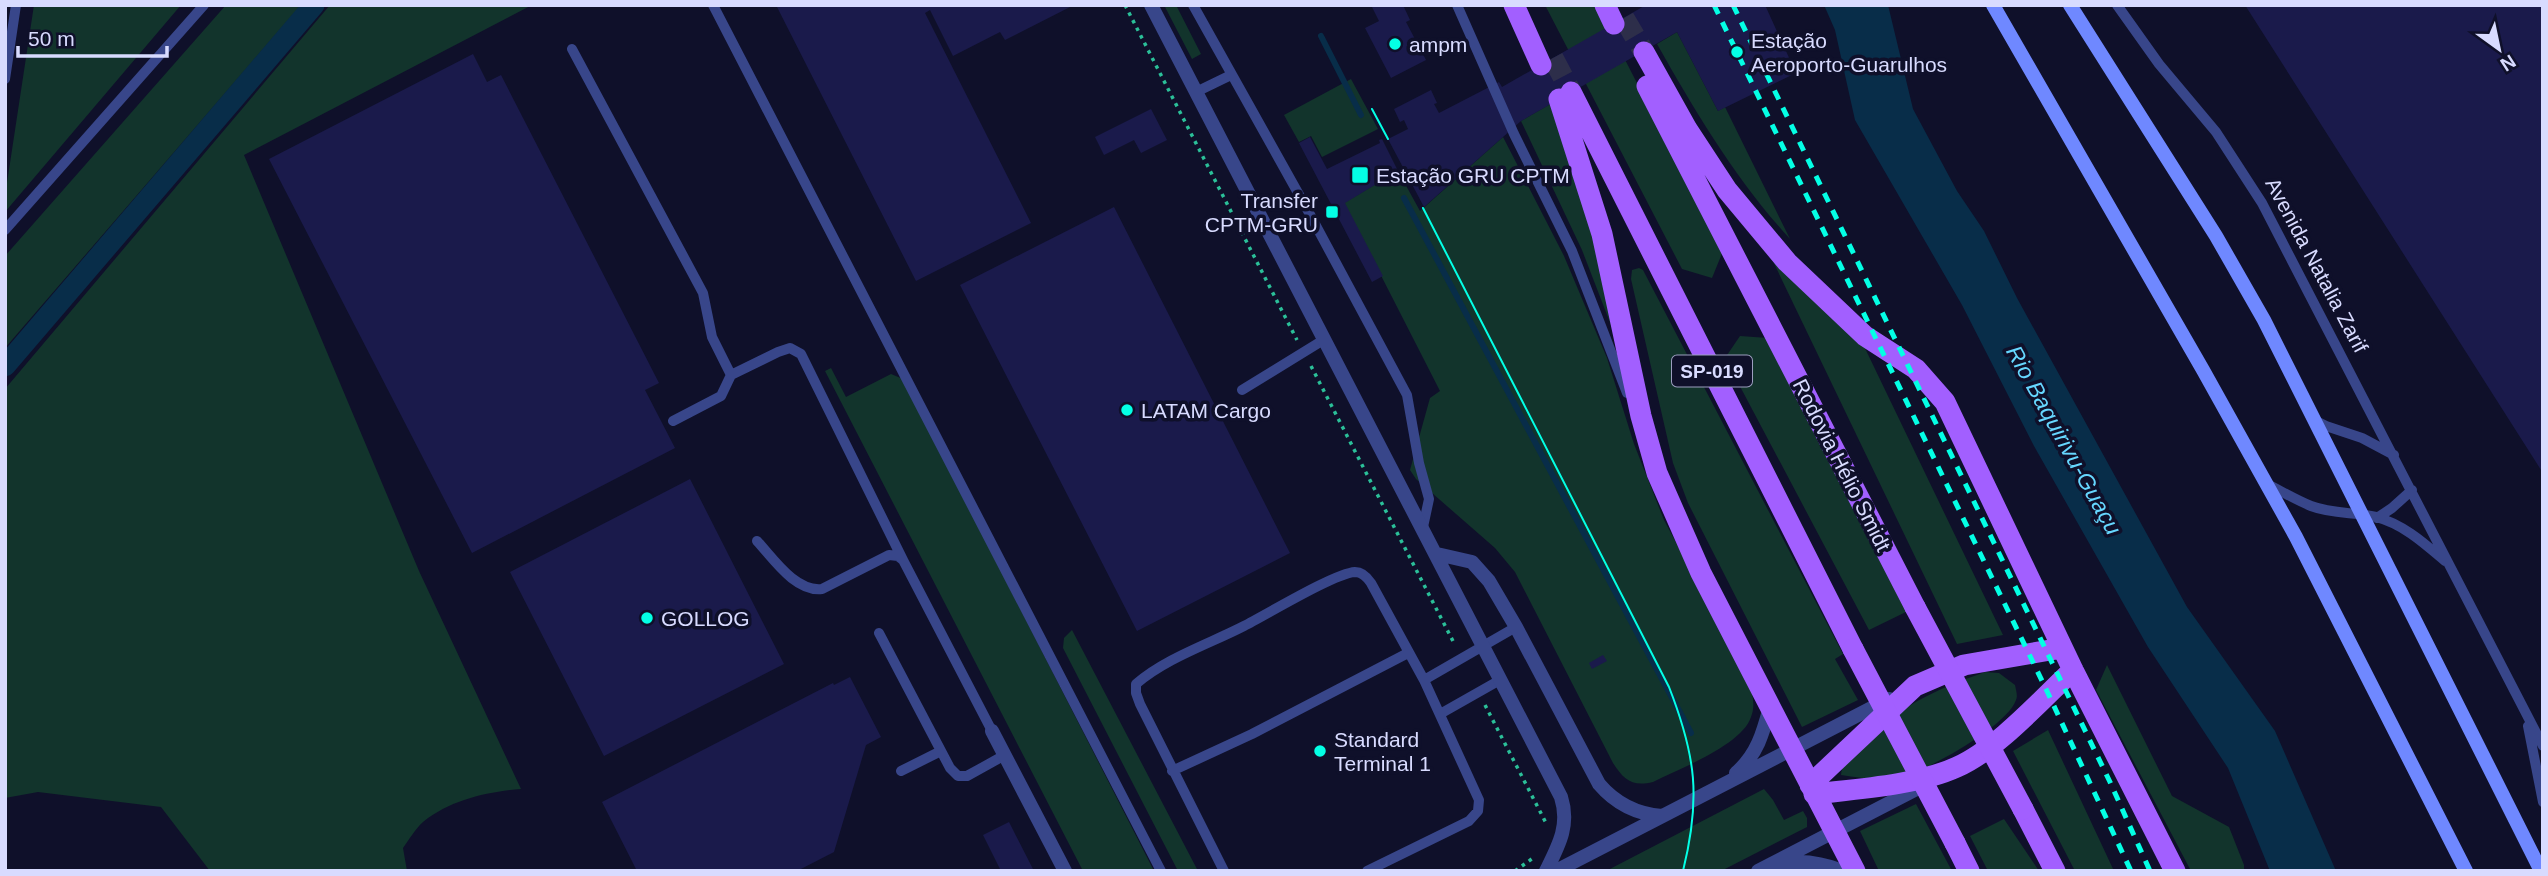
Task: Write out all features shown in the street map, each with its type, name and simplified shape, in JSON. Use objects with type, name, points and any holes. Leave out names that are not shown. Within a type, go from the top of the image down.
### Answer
[{"type":"main road","points":[[1514,5],[1516,14],[1548,61],[1525,5]]},
{"type":"main road","points":[[1993,5],[2267,484],[2344,629],[2466,871]]},
{"type":"main road","points":[[2070,5],[2216,236],[2264,320],[2314,419],[2369,516],[2541,871]]},
{"type":"main road","name":"Rodovia Hélio Smidt","points":[[2055,871],[1915,607],[1638,55],[1727,190],[1779,252],[1832,307],[1866,337],[1916,369],[1945,402],[2062,648]]},
{"type":"main road","name":"SP-019","points":[[1654,460],[1639,406],[1602,234],[1565,96],[1969,871]]},
{"type":"main road","points":[[1654,460],[1678,525],[1695,561],[1855,871]]},
{"type":"main road","points":[[1812,789],[1915,685],[1964,665],[2062,648],[2175,871]]},
{"type":"main road","points":[[1812,789],[1907,782],[1958,767],[2002,737],[2073,670]]},
{"type":"street","points":[[1151,5],[1437,554],[1482,648],[1553,780],[1565,808],[1563,836],[1546,871]]},
{"type":"street","points":[[1437,554],[1472,562],[1489,581],[1599,784],[1610,798],[1649,815],[1662,816]]},
{"type":"street","points":[[1556,871],[1915,685]]},
{"type":"street","points":[[1721,785],[1745,764],[1760,743],[1770,707]]},
{"type":"street","points":[[992,731],[1065,871]]},
{"type":"street","points":[[1763,869],[1958,767]]},
{"type":"street","points":[[1763,869],[1793,861],[1824,864],[1843,871]]},
{"type":"lane","points":[[5,79],[16,5]]},
{"type":"lane","points":[[5,230],[204,5]]},
{"type":"lane","points":[[713,5],[1161,871]]},
{"type":"lane","points":[[1193,5],[1407,395],[1419,463],[1429,499],[1423,527]]},
{"type":"lane","points":[[1457,5],[1514,134],[1572,251],[1654,460]]},
{"type":"lane","name":"Avenida Natalia Zarif","points":[[2117,5],[2159,64],[2216,132],[2262,203],[2543,746]]},
{"type":"lane","points":[[572,49],[703,293],[712,337],[731,375]]},
{"type":"lane","points":[[1196,92],[1231,75]]},
{"type":"lane","points":[[1242,390],[1325,339]]},
{"type":"lane","points":[[673,421],[721,396],[731,375],[790,348],[801,354],[992,731]]},
{"type":"lane","points":[[2314,419],[2362,438],[2394,455]]},
{"type":"lane","name":"Avenida Natalia Zarif","points":[[2267,484],[2312,506],[2369,516],[2419,538],[2449,565]]},
{"type":"lane","points":[[2369,516],[2392,509],[2412,491]]},
{"type":"lane","points":[[757,541],[797,583],[814,590],[822,589],[889,555],[904,560]]},
{"type":"lane","points":[[1224,871],[1140,704],[1135,689],[1138,681],[1348,573],[1361,573],[1371,583],[1424,680],[1479,800],[1478,811],[1469,821],[1367,871]]},
{"type":"lane","points":[[1424,680],[1516,627]]},
{"type":"lane","points":[[879,633],[950,768],[958,776],[967,776],[1005,755]]},
{"type":"lane","points":[[1172,771],[1252,734],[1408,653]]},
{"type":"lane","points":[[1440,713],[1500,680]]},
{"type":"lane","name":"Avenida Natalia Zarif","points":[[2526,716],[2543,802]]},
{"type":"lane","points":[[901,771],[941,751]]},
{"type":"path","points":[[1125,5],[1462,659]]},
{"type":"path","points":[[1479,693],[1546,826]]},
{"type":"path","points":[[1515,871],[1534,858],[1539,849]]},
{"type":"green space","points":[[34,5],[181,5],[5,212],[5,196]]},
{"type":"green space","points":[[226,5],[301,5],[5,348],[5,256]]},
{"type":"green space","points":[[330,5],[532,5],[244,155],[419,571],[521,789],[469,798],[434,814],[423,822],[403,848],[407,871],[210,871],[161,807],[38,792],[5,798],[5,389]]},
{"type":"green space","points":[[1164,5],[1176,5],[1201,54],[1192,59]]},
{"type":"green space","points":[[1545,5],[1597,5],[1723,251],[1712,278],[1682,269]]},
{"type":"green space","points":[[1677,32],[1718,111],[1725,107],[1790,239],[1770,217],[1718,145],[1657,44]]},
{"type":"green space","points":[[1351,79],[1378,129],[1322,157],[1311,136],[1299,142],[1284,115]]},
{"type":"green space","points":[[1552,103],[1592,222],[1614,333],[1582,250],[1521,121]]},
{"type":"green space","points":[[1503,137],[1564,256],[1607,358],[1634,444],[1664,520],[1749,680],[1753,703],[1751,717],[1736,737],[1708,755],[1653,782],[1634,783],[1617,769],[1515,572],[1495,548],[1416,479],[1410,470],[1430,398],[1440,391],[1344,203],[1398,171],[1420,211]]},
{"type":"green space","points":[[1770,255],[1862,342],[2003,635],[1957,644]]},
{"type":"green space","points":[[1632,270],[1643,270],[1843,654],[1835,659],[1858,700],[1802,727],[1688,503],[1673,463],[1631,279]]},
{"type":"green space","points":[[1740,336],[1768,338],[1910,610],[1869,630],[1725,358]]},
{"type":"green space","points":[[831,368],[846,397],[891,374],[903,379],[1154,871],[1083,871],[825,371]]},
{"type":"green space","points":[[1072,630],[1198,871],[1178,871],[1063,648],[1064,638]]},
{"type":"green space","points":[[2107,665],[2172,796],[2229,827],[2244,871],[2191,871],[2096,690]]},
{"type":"green space","points":[[1985,672],[1999,673],[2015,685],[2017,697],[1999,722],[1984,733],[1949,755],[1905,776],[1881,779],[1841,775],[1844,764],[1852,754],[1901,711],[1932,693]]},
{"type":"green space","points":[[2048,730],[2114,871],[2075,871],[2013,751]]},
{"type":"green space","points":[[1764,789],[1784,820],[1803,811],[1807,818],[1807,827],[1721,871],[1606,871]]},
{"type":"green space","points":[[1916,804],[1952,871],[1879,871],[1860,831]]},
{"type":"green space","points":[[2004,819],[2039,871],[1988,871],[1970,836]]},
{"type":"water","name":"Rio Baquirivu-Guaçu","points":[[1824,5],[1888,5],[1913,109],[1957,191],[1984,231],[2017,298],[2187,607],[2275,731],[2336,871],[2270,871],[2228,768],[2148,647],[2034,446],[1962,305],[1855,120],[1835,30]]},
{"type":"building","points":[[776,5],[1074,5],[1005,40],[1000,32],[953,56],[930,10],[925,13],[1031,223],[916,281]]},
{"type":"building","name":"ampm","points":[[1371,5],[1403,5],[1410,20],[1406,22],[1426,60],[1391,78],[1365,28],[1379,21]]},
{"type":"building","points":[[1646,5],[1765,5],[1796,73],[1718,111],[1677,32],[1521,121],[1424,207],[1388,139],[1408,129],[1404,120],[1400,122],[1394,109],[1431,90],[1439,113],[1499,82],[1502,87]]},
{"type":"building","points":[[2245,5],[2543,5],[2543,473]]},
{"type":"building","points":[[473,54],[487,82],[501,75],[659,383],[645,390],[675,448],[472,553],[269,159]]},
{"type":"building","points":[[1151,109],[1167,140],[1141,153],[1134,140],[1104,155],[1095,137]]},
{"type":"building","points":[[1310,137],[1327,169],[1380,143],[1379,140],[1382,139],[1398,171],[1345,203],[1383,276],[1372,282],[1299,143]]},
{"type":"building","points":[[1114,207],[1290,553],[1137,631],[960,285]]},
{"type":"building","name":"GOLLOG","points":[[690,479],[784,664],[604,756],[510,572]]},
{"type":"building","points":[[1603,655],[1607,661],[1592,669],[1589,663]]},
{"type":"building","points":[[850,677],[881,737],[866,745],[834,852],[797,871],[637,871],[602,802],[833,683],[834,685]]},
{"type":"building","points":[[1009,822],[1034,871],[1001,871],[983,835]]},
{"type":"waterway","points":[[5,366],[314,5]]},
{"type":"waterway","points":[[1321,36],[1361,115]]},
{"type":"waterway","points":[[1404,198],[1691,733]]},
{"type":"tunnel","points":[[1624,18],[1644,52]]},
{"type":"tunnel","points":[[1553,58],[1571,92]]},
{"type":"tram line","points":[[1372,109],[1388,139]]},
{"type":"tram line","points":[[1423,208],[1669,687],[1685,735],[1693,778],[1692,821],[1683,871]]},
{"type":"railway","points":[[1714,5],[2046,689],[2131,871]]},
{"type":"railway","points":[[1733,5],[2110,782],[2150,871]]},
{"type":"place","name":"ampm","points":[[1395,44]]},
{"type":"place","name":"Estação Aeroporto-Guarulhos","points":[[1737,52]]},
{"type":"place","name":"Estação GRU CPTM","points":[[1360,175]]},
{"type":"place","name":"Transfer CPTM-GRU","points":[[1332,212]]},
{"type":"place","name":"LATAM Cargo","points":[[1127,410]]},
{"type":"place","name":"GOLLOG","points":[[647,618]]},
{"type":"place","name":"Standard Terminal 1","points":[[1320,751]]}]
